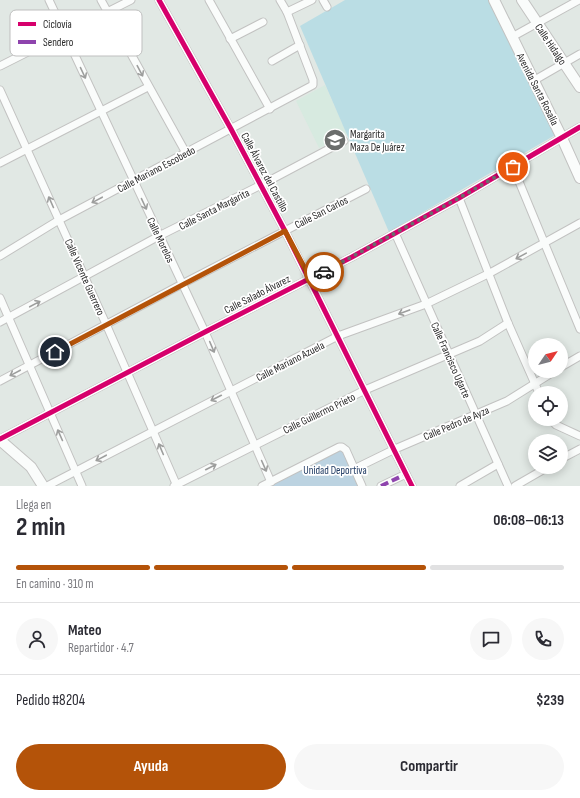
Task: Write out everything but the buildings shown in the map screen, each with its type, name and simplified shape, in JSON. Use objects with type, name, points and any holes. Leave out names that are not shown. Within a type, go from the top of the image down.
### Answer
[{"type":"street","name":"Calle Morelos","points":[[49,0],[54,10]]},
{"type":"street","points":[[101,0],[107,10]]},
{"type":"street","points":[[112,10],[131,0]]},
{"type":"street","name":"Calle Álvarez del Castillo","points":[[159,0],[231,129],[310,278],[412,486]]},
{"type":"street","points":[[209,0],[270,109]]},
{"type":"street","points":[[272,60],[300,44],[287,12],[280,0]]},
{"type":"street","points":[[287,12],[312,0]]},
{"type":"street","points":[[323,0],[327,7]]},
{"type":"street","name":"Avenida Santa Rosalía","points":[[494,0],[580,178]]},
{"type":"street","name":"Calle Hidalgo","points":[[522,0],[580,87]]},
{"type":"street","points":[[512,37],[579,0]]},
{"type":"street","points":[[230,39],[263,22]]},
{"type":"street","name":"Calle Mariano Escobedo","points":[[0,256],[59,220],[313,85],[313,80],[300,44]]},
{"type":"street","points":[[533,81],[580,54]]},
{"type":"street","points":[[0,66],[20,56]]},
{"type":"street","name":"Calle Morelos","points":[[75,56],[205,332],[271,482]]},
{"type":"street","points":[[131,56],[186,153]]},
{"type":"street","points":[[0,163],[148,87]]},
{"type":"street","name":"Calle Vicente Guerrero","points":[[0,90],[106,324],[176,486]]},
{"type":"street","name":"Calle Salado Álvarez","points":[[0,439],[352,257],[459,198],[580,128]]},
{"type":"street","name":"Calle Santa Margarita","points":[[0,322],[159,236],[261,185],[344,141]]},
{"type":"street","points":[[513,167],[580,329]]},
{"type":"street","name":"Calle San Carlos","points":[[0,381],[182,284],[366,189]]},
{"type":"street","points":[[459,198],[490,273],[508,323],[535,384]]},
{"type":"street","name":"Calle Mariano Azuela","points":[[46,486],[338,336],[426,304],[490,273],[580,223]]},
{"type":"street","name":"Calle Francisco Ugarte","points":[[395,233],[508,486]]},
{"type":"street","points":[[0,298],[82,486]]},
{"type":"street","name":"Calle Guillermo Prieto","points":[[176,486],[254,445],[365,390],[480,341],[508,323]]},
{"type":"street","points":[[568,363],[580,356]]},
{"type":"street","name":"Calle Pedro de Ayza","points":[[354,468],[507,401],[544,378]]},
{"type":"street","points":[[558,426],[580,436]]},
{"type":"street","points":[[0,439],[31,467],[42,486]]},
{"type":"street","points":[[262,486],[336,448],[342,447],[346,450],[362,486]]},
{"type":"street","points":[[568,456],[580,448]]},
{"type":"street","points":[[460,486],[498,464]]},
{"type":"street","points":[[381,486],[406,474]]},
{"type":"street","points":[[515,486],[536,474]]},
{"type":"shaded area","points":[[345,0],[491,0],[557,134],[389,232],[300,26]]},
{"type":"shaded area","points":[[325,85],[347,134],[319,148],[296,101]]},
{"type":"green space","name":"Unidad Deportiva","points":[[341,448],[360,486],[269,486]]},
{"type":"marked path","points":[[381,486],[406,474]]},
{"type":"cycle path","points":[[159,0],[231,129],[285,231],[412,486]]},
{"type":"cycle path","points":[[0,439],[352,257],[459,198],[580,127]]},
{"type":"way so far","points":[[324,272],[513,167]]},
{"type":"place","name":"Margarita Maza De Juárez","points":[[335,140]]},
{"type":"route","points":[[55,352],[285,231],[310,278],[324,272]]}]
